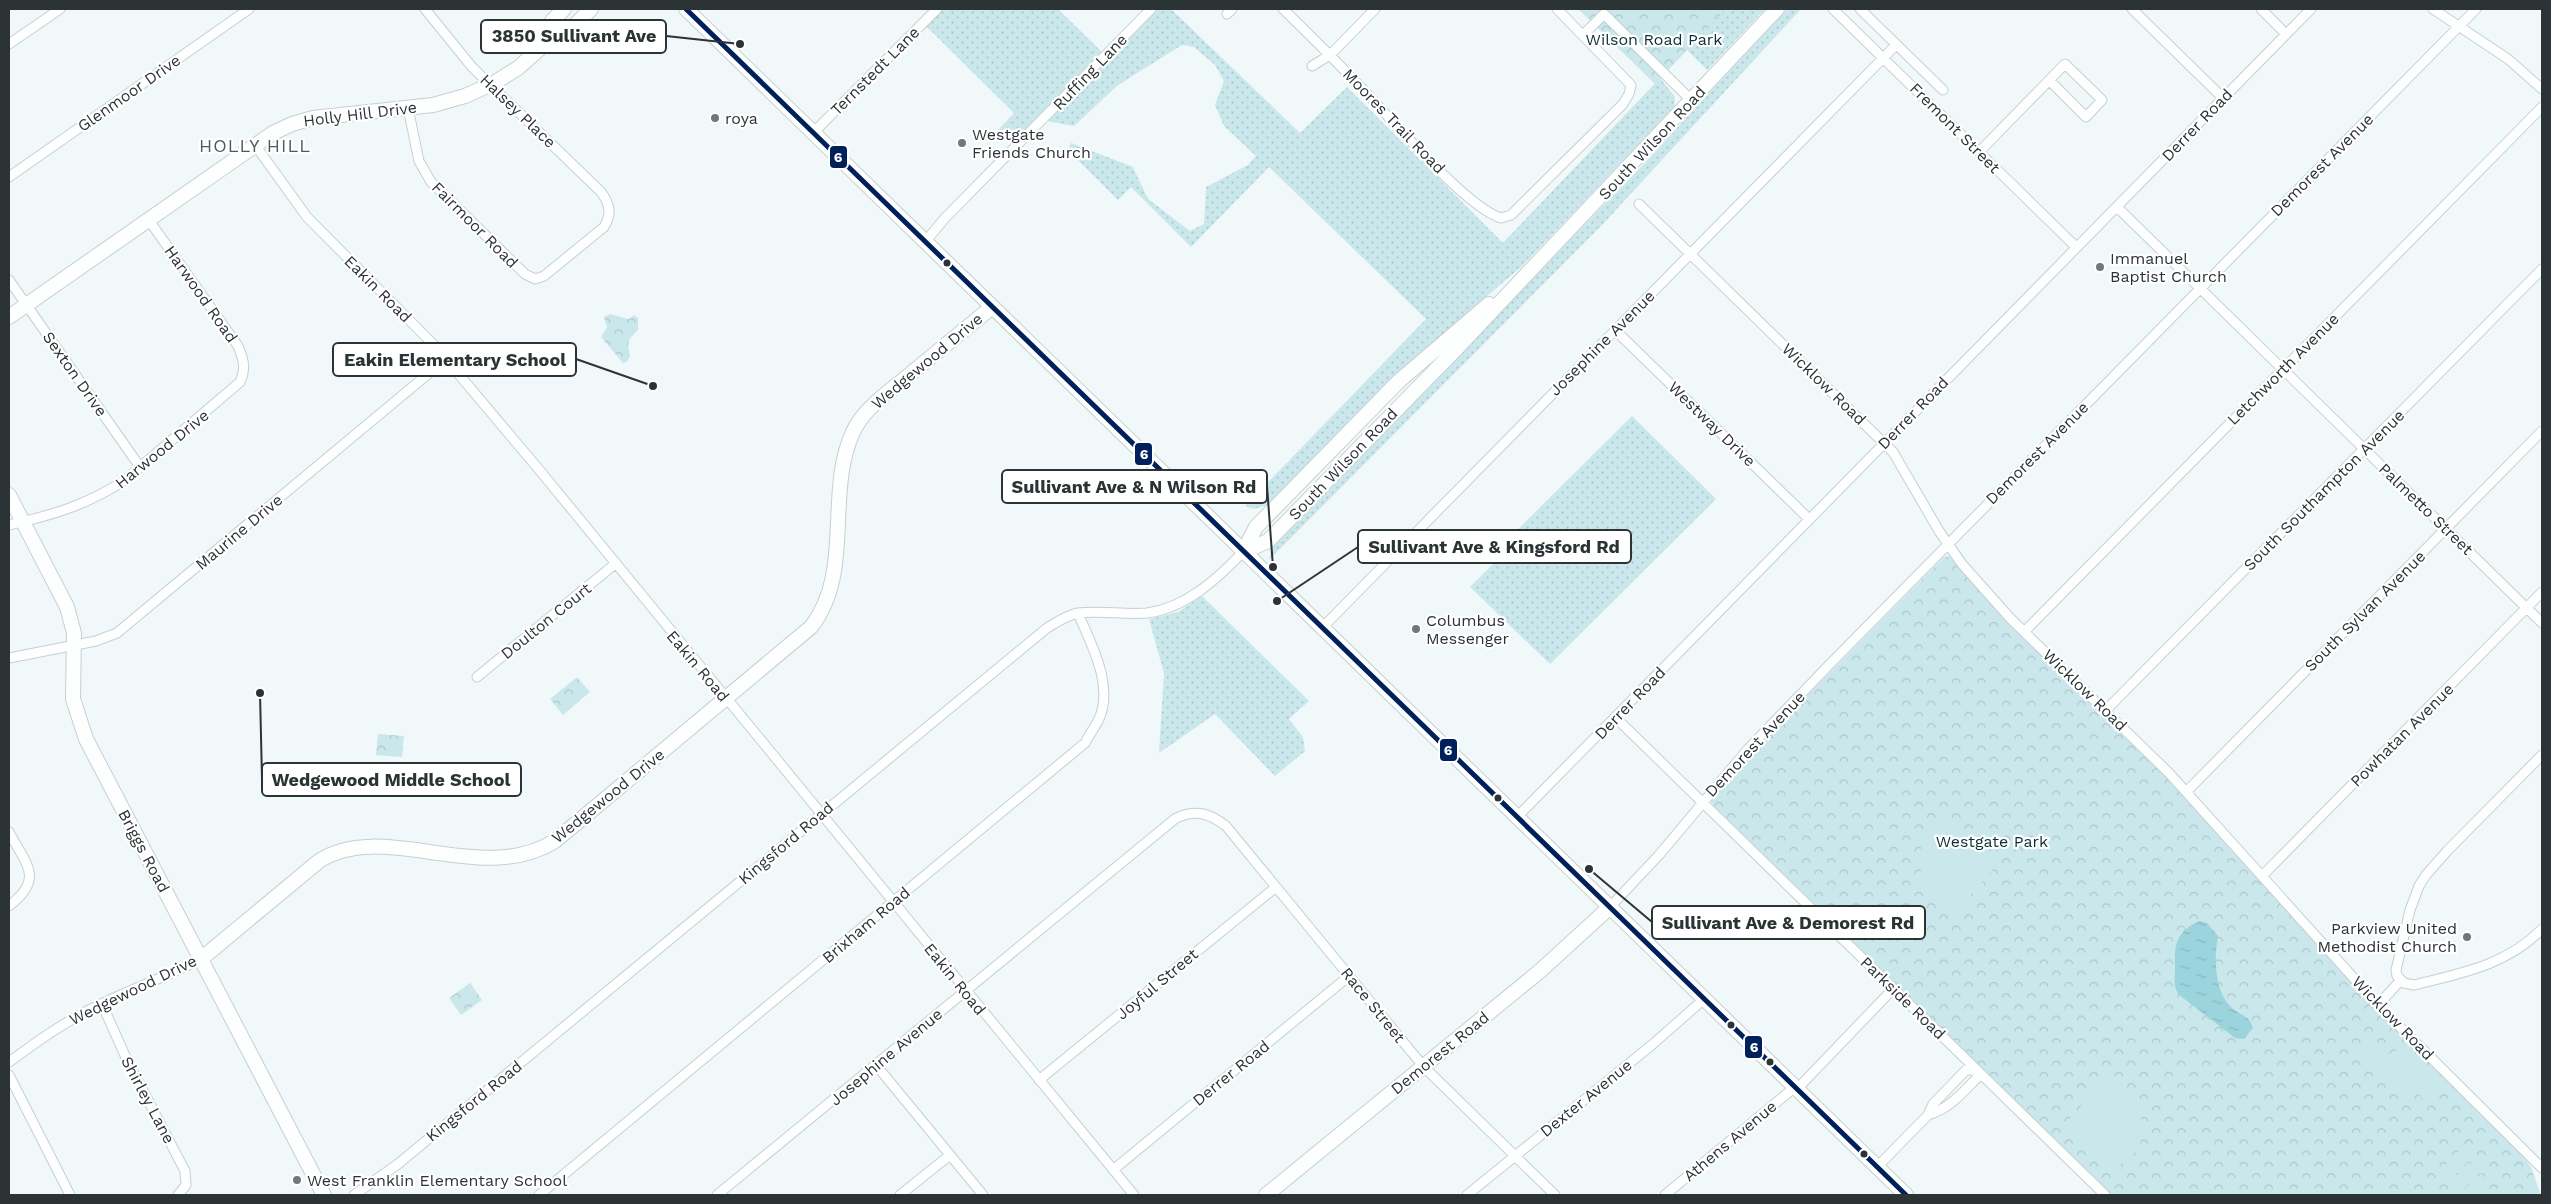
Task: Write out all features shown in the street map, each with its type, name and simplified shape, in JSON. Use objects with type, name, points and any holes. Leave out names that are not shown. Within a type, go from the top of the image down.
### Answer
[{"type":"street","points":[[9,44],[60,9]]},
{"type":"street","name":"Glenmoor Drive","points":[[9,177],[249,9]]},
{"type":"street","name":"Halsey Place","points":[[425,9],[445,36],[490,84],[607,200],[610,212],[604,227],[552,271],[535,279]]},
{"type":"street","points":[[545,44],[552,21],[564,9]]},
{"type":"street","name":"Holly Hill Drive","points":[[9,317],[273,133],[298,121],[451,101],[490,84],[518,68],[545,44],[564,36],[591,9]]},
{"type":"street","points":[[686,9],[1321,629],[1906,1195]]},
{"type":"street","name":"Ternstedt Lane","points":[[813,133],[937,9]]},
{"type":"street","name":"Ruffing Lane","points":[[925,242],[945,218],[1151,9]]},
{"type":"street","name":"Moores Trail Road","points":[[1283,9],[1330,54],[1445,175],[1482,209],[1500,218],[1511,215],[1623,104],[1630,94],[1631,85],[1584,35]]},
{"type":"street","points":[[1312,66],[1330,54],[1375,9]]},
{"type":"street","points":[[1557,9],[1584,35],[1604,14],[1692,101]]},
{"type":"street","name":"South Wilson Road","points":[[1243,552],[1256,527],[1399,381],[1457,329],[1524,276],[1692,101],[1777,9]]},
{"type":"street","name":"Fremont Street","points":[[1833,9],[2076,247]]},
{"type":"street","points":[[1860,9],[1943,90]]},
{"type":"street","points":[[2132,9],[2223,98]]},
{"type":"street","points":[[2261,9],[2286,34]]},
{"type":"street","name":"Derrer Road","points":[[1516,818],[2311,9]]},
{"type":"street","points":[[2432,9],[2508,59],[2542,89]]},
{"type":"street","name":"Demorest Avenue","points":[[1610,907],[1660,854],[1748,749],[2476,9]]},
{"type":"street","name":"Josephine Avenue","points":[[1321,629],[1896,45]]},
{"type":"street","points":[[1979,152],[2049,80],[2065,64],[2102,100],[2086,117],[2049,80]]},
{"type":"street","name":"Letchworth Avenue","points":[[2024,632],[2542,107]]},
{"type":"street","name":"Fairmoor Road","points":[[408,108],[419,161],[431,182],[514,265],[535,279]]},
{"type":"street","name":"Eakin Road","points":[[255,145],[306,217],[446,359],[1134,1195]]},
{"type":"street","name":"Wicklow Road","points":[[1639,204],[1893,452],[1962,564],[2024,632],[2106,710],[2187,792],[2378,1005],[2542,1168]]},
{"type":"street","name":"Palmetto Street","points":[[2116,207],[2542,623]]},
{"type":"street","name":"Harwood Road","points":[[148,220],[238,346],[244,359],[244,372]]},
{"type":"street","name":"South Southampton Avenue","points":[[2106,710],[2542,269]]},
{"type":"street","name":"Sexton Drive","points":[[9,280],[140,467]]},
{"type":"street","name":"Wedgewood Drive","points":[[9,1062],[50,1032],[102,1004],[200,959],[313,866],[340,852],[376,847],[497,858],[520,856],[547,846],[800,639],[818,619],[830,591],[844,458],[853,430],[871,407],[992,307]]},
{"type":"street","name":"Westway Drive","points":[[1615,330],[1809,519]]},
{"type":"street","name":"Maurine Drive","points":[[9,658],[109,638],[117,634],[446,359]]},
{"type":"street","name":"Harwood Drive","points":[[15,523],[63,512],[90,501],[125,480],[233,391],[240,382],[244,372]]},
{"type":"street","name":"South Sylvan Avenue","points":[[2187,792],[2542,431]]},
{"type":"street","name":"Briggs Road","points":[[9,494],[15,523],[68,607],[74,645],[73,699],[81,728],[324,1195]]},
{"type":"street","name":"Kingsford Road","points":[[354,1195],[398,1164],[1031,640],[1064,618],[1078,613],[1149,613],[1179,603],[1223,573],[1243,552]]},
{"type":"street","name":"Doulton Court","points":[[477,677],[616,564]]},
{"type":"street","name":"Powhatan Avenue","points":[[2262,876],[2542,592]]},
{"type":"street","name":"Brixham Road","points":[[539,1195],[1085,743],[1099,718],[1104,696],[1099,665],[1078,613]]},
{"type":"street","name":"Parkside Road","points":[[1615,718],[2105,1195]]},
{"type":"street","points":[[2542,755],[2426,875],[2410,910],[2396,966],[2397,976],[2400,981],[2414,985],[2498,961],[2516,952],[2542,929]]},
{"type":"street","name":"Josephine Avenue","points":[[717,1195],[1176,818],[1186,813],[1198,812]]},
{"type":"street","name":"Race Street","points":[[1198,812],[1213,816],[1226,826],[1423,1066],[1555,1195]]},
{"type":"street","points":[[9,832],[30,872],[30,881],[25,892],[9,906]]},
{"type":"street","name":"Joyful Street","points":[[1039,1080],[1276,887]]},
{"type":"street","name":"Demorest Road","points":[[1266,1195],[1540,970],[1610,907]]},
{"type":"street","name":"Derrer Road","points":[[1113,1170],[1349,976]]},
{"type":"street","points":[[2378,1005],[2400,981]]},
{"type":"street","points":[[1796,1088],[1893,989]]},
{"type":"street","name":"Dexter Avenue","points":[[1467,1195],[1653,1044],[1704,998]]},
{"type":"street","name":"Shirley Lane","points":[[102,1004],[116,1039],[185,1171],[186,1185],[178,1195]]},
{"type":"street","points":[[876,1065],[983,1195]]},
{"type":"street","points":[[1877,1167],[1928,1116],[1933,1104],[1966,1070],[1977,1070],[1977,1078],[1960,1096],[1941,1112],[1928,1116]]},
{"type":"street","points":[[9,1075],[70,1195]]},
{"type":"street","name":"Athens Avenue","points":[[1665,1195],[1796,1088]]},
{"type":"street","points":[[900,1195],[950,1155]]},
{"type":"green space","points":[[943,9],[1058,9],[1103,53],[1013,144],[998,130],[1014,113],[926,26]]},
{"type":"green space","points":[[1157,9],[1171,9],[1300,133],[1347,87],[1503,243],[1660,78],[1675,97],[1674,107],[1522,266],[1395,375],[1270,504],[1254,509],[1245,506],[1426,319],[1269,167],[1191,247],[1131,187],[1118,200],[1068,150],[1071,143],[1133,167],[1148,199],[1190,231],[1204,224],[1206,187],[1248,165],[1256,156],[1224,126],[1215,105],[1224,81],[1215,65],[1194,47],[1182,45],[1118,85],[1074,126],[1047,121]]},
{"type":"green space","name":"Wilson Road Park","points":[[1578,9],[1726,9],[1655,84]]},
{"type":"green space","points":[[1646,9],[1765,9],[1707,70]]},
{"type":"green space","points":[[1787,9],[1801,9],[1602,225],[1269,560],[1272,545],[1640,168]]},
{"type":"green space","points":[[610,314],[629,319],[634,315],[638,318],[638,330],[629,341],[630,356],[627,362],[623,363],[601,337],[607,327],[604,317]]},
{"type":"green space","points":[[1632,416],[1716,499],[1550,664],[1470,587],[1504,553],[1499,548]]},
{"type":"green space","name":"Westgate Park","points":[[1949,556],[2008,623],[2168,777],[2523,1156],[2531,1167],[2541,1195],[2112,1195],[1714,806],[1711,801],[1712,797],[1789,714],[1944,557]]},
{"type":"green space","points":[[1202,596],[1309,701],[1289,719],[1303,737],[1305,751],[1275,776],[1215,714],[1159,753],[1164,673],[1149,619],[1178,612]]},
{"type":"green space","points":[[577,677],[590,692],[563,715],[550,699]]},
{"type":"green space","points":[[378,734],[404,736],[402,757],[376,755]]},
{"type":"green space","points":[[1948,820],[1996,866],[1952,917],[1925,882],[1919,862],[1920,851],[1925,841],[1932,832]]},
{"type":"green space","points":[[470,983],[482,1000],[461,1015],[449,998]]},
{"type":"green space","points":[[2375,1040],[2389,1054],[2400,1049],[2440,1088],[2427,1102],[2416,1092],[2402,1094],[2359,1053]]},
{"type":"green space","points":[[2111,1073],[2125,1089],[2137,1108],[2142,1128],[2141,1139],[2137,1149],[2129,1158],[2113,1170],[2066,1123]]},
{"type":"green space","points":[[2459,1151],[2469,1161],[2447,1183],[2437,1173]]},
{"type":"green space","points":[[2470,1162],[2480,1172],[2459,1194],[2449,1184]]},
{"type":"green space","points":[[2481,1173],[2491,1183],[2479,1195],[2460,1195]]},
{"type":"water","points":[[2200,921],[2207,923],[2218,936],[2216,964],[2221,992],[2231,1007],[2247,1018],[2253,1028],[2244,1039],[2235,1038],[2176,991],[2175,951],[2178,939],[2186,929]]},
{"type":"transit line","name":"6","points":[[686,9],[1906,1195]]},
{"type":"place","name":"3850 Sullivant Ave","points":[[740,44]]},
{"type":"place","name":"roya","points":[[715,118]]},
{"type":"place","name":"Westgate Friends Church","points":[[962,143]]},
{"type":"place","name":"Immanuel Baptist Church","points":[[2100,267]]},
{"type":"place","name":"Eakin Elementary School","points":[[653,386]]},
{"type":"place","name":"Sullivant Ave & N Wilson Rd","points":[[1273,567]]},
{"type":"place","name":"Sullivant Ave & Kingsford Rd","points":[[1277,601]]},
{"type":"place","name":"Columbus Messenger","points":[[1416,629]]},
{"type":"place","name":"Wedgewood Middle School","points":[[260,693]]},
{"type":"place","name":"Sullivant Ave & Demorest Rd","points":[[1589,869]]},
{"type":"place","name":"Parkview United Methodist Church","points":[[2467,937]]},
{"type":"place","name":"West Franklin Elementary School","points":[[297,1180]]},
{"type":"district","name":"HOLLY HILL","points":[[255,145]]}]
